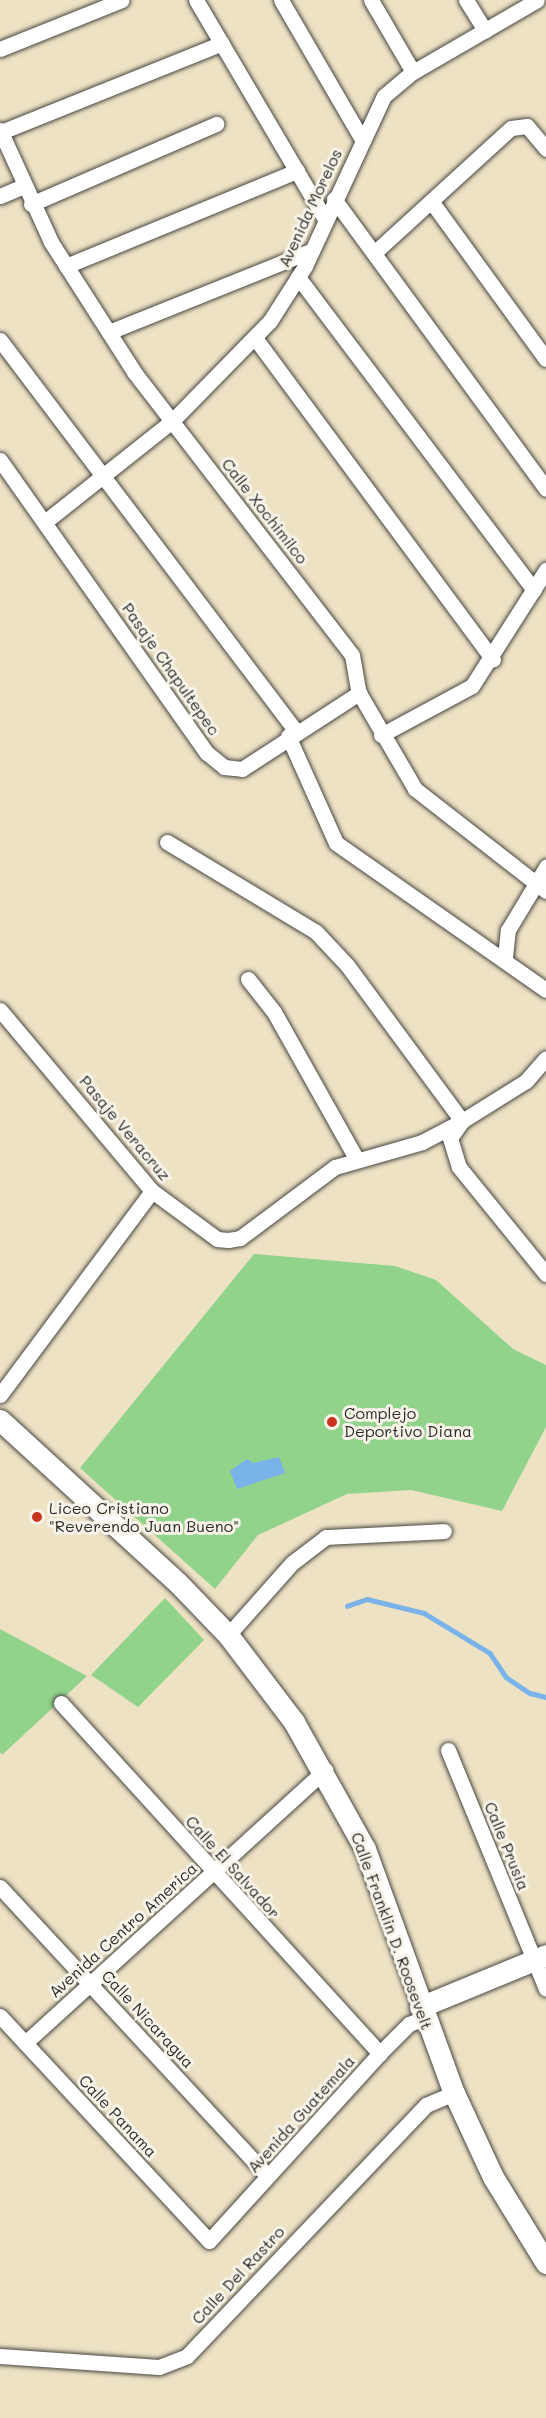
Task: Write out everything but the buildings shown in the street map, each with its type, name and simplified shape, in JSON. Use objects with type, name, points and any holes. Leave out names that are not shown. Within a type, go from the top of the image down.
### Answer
[{"type":"main road","name":"Calle Franklin D. Roosevelt","points":[[0,1420],[158,1563],[228,1635],[325,1770],[365,1849],[422,2013],[454,2093],[493,2177],[546,2263]]},
{"type":"main road","points":[[422,2013],[540,1957]]},
{"type":"street","points":[[0,49],[122,0]]},
{"type":"street","points":[[196,0],[325,219]]},
{"type":"street","points":[[281,0],[362,139]]},
{"type":"street","points":[[370,0],[413,72]]},
{"type":"street","points":[[466,0],[485,31]]},
{"type":"street","name":"Avenida Morelos","points":[[46,521],[172,421],[255,338],[298,278],[384,96],[413,72],[537,0]]},
{"type":"street","points":[[0,131],[222,43]]},
{"type":"street","points":[[374,253],[518,123],[532,130],[546,149]]},
{"type":"street","points":[[31,204],[216,124]]},
{"type":"street","name":"Calle Xochimilco","points":[[0,131],[31,204],[66,266],[109,332],[172,421],[352,655],[359,693],[381,735],[415,789],[540,887]]},
{"type":"street","points":[[66,266],[297,171]]},
{"type":"street","points":[[0,196],[23,186]]},
{"type":"street","points":[[334,199],[546,489]]},
{"type":"street","points":[[430,201],[546,358]]},
{"type":"street","points":[[109,332],[311,251]]},
{"type":"street","points":[[298,278],[534,590]]},
{"type":"street","points":[[255,338],[493,660]]},
{"type":"street","points":[[0,340],[291,733],[336,843],[505,957],[546,990]]},
{"type":"street","name":"Pasaje Chapultepec","points":[[1,464],[46,521],[207,753],[224,767],[242,769],[291,733],[359,693]]},
{"type":"street","points":[[381,735],[452,700],[472,686],[493,660],[546,570]]},
{"type":"street","points":[[167,842],[316,932],[462,1121],[450,1138],[449,1150],[507,1231],[546,1274]]},
{"type":"street","points":[[505,957],[508,930],[540,887],[546,867]]},
{"type":"street","points":[[249,979],[274,1012],[357,1160]]},
{"type":"street","name":"Pasaje Veracruz","points":[[0,1010],[152,1191],[217,1239],[228,1240],[240,1238],[309,1183],[357,1160],[422,1142],[462,1121],[526,1081],[546,1058]]},
{"type":"street","points":[[0,1395],[152,1191]]},
{"type":"street","points":[[228,1635],[292,1563],[326,1537],[444,1531]]},
{"type":"street","name":"Calle El Salvador","points":[[61,1703],[380,2053]]},
{"type":"street","name":"Calle Prusia","points":[[448,1750],[540,1957],[546,1989]]},
{"type":"street","name":"Avenida Centro America","points":[[25,2043],[325,1770]]},
{"type":"street","name":"Calle Nicaragua","points":[[0,1887],[268,2176]]},
{"type":"street","name":"Avenida Guatemala","points":[[209,2241],[380,2053],[422,2013]]},
{"type":"street","name":"Calle Panama","points":[[0,2016],[209,2241]]},
{"type":"street","name":"Calle Del Rastro","points":[[0,2356],[159,2367],[187,2356],[426,2105],[454,2093]]},
{"type":"green space","name":"Complejo Deportivo Diana","points":[[254,1254],[395,1266],[436,1280],[513,1349],[546,1365],[546,1427],[502,1511],[411,1490],[347,1494],[258,1535],[215,1589],[80,1468]]},
{"type":"green space","points":[[165,1598],[204,1640],[138,1707],[91,1675]]},
{"type":"green space","points":[[0,1629],[87,1676],[2,1755],[0,1752]]},
{"type":"water","points":[[279,1457],[285,1473],[237,1489],[230,1471],[247,1459],[253,1463]]},
{"type":"waterway","points":[[347,1606],[367,1599],[424,1613],[490,1653],[506,1677],[530,1693],[546,1697]]},
{"type":"place","name":"Complejo Deportivo Diana","points":[[332,1422]]},
{"type":"place","name":"Liceo Cristiano \"Reverendo Juan Bueno\"","points":[[37,1517]]}]
